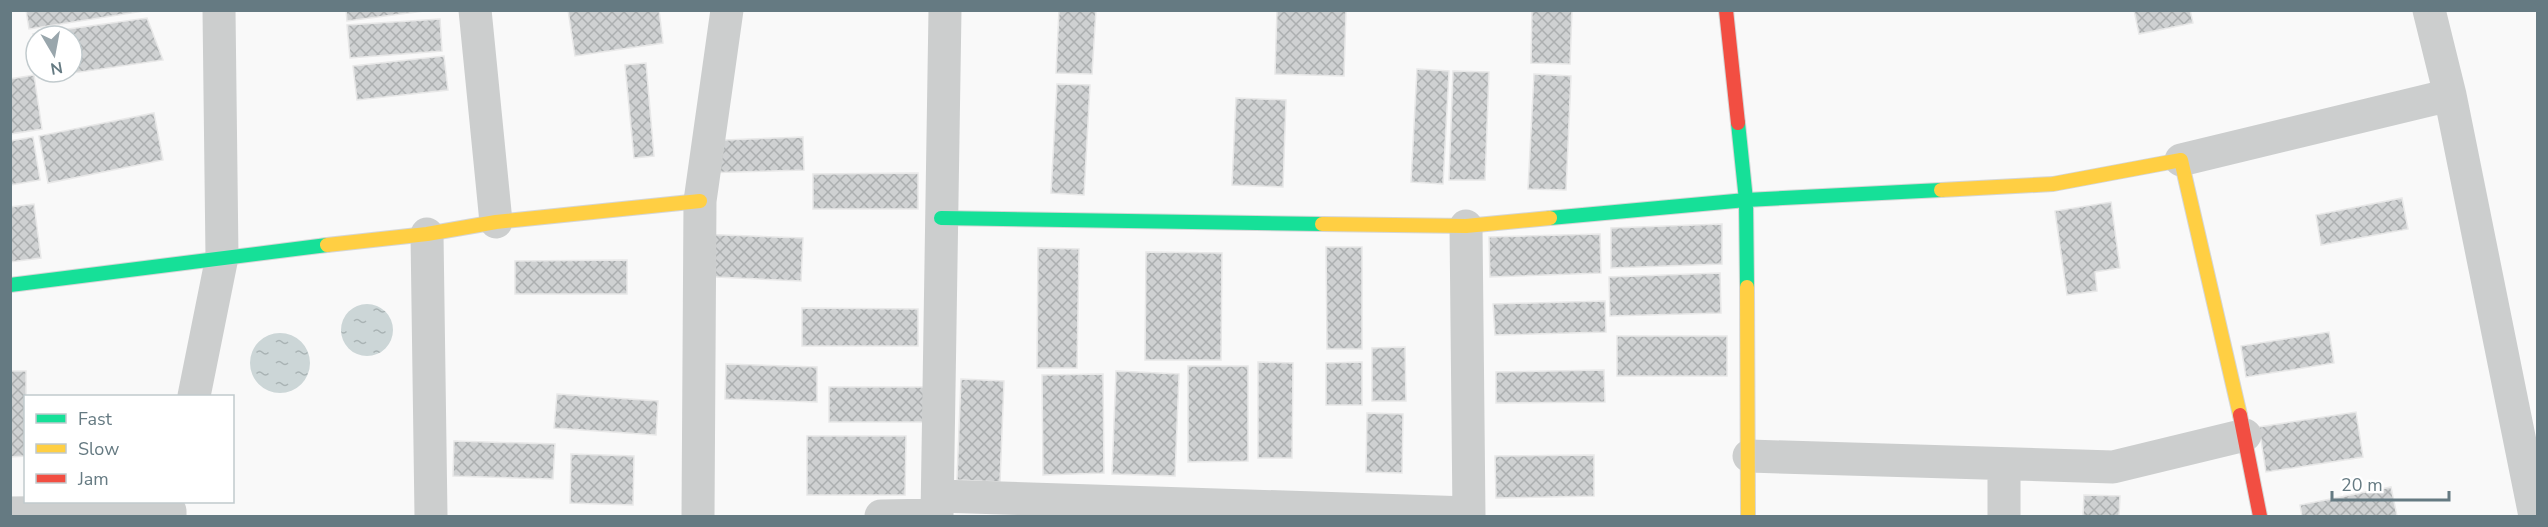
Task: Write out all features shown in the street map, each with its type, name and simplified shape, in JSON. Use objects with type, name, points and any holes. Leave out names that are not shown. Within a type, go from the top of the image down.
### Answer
[{"type":"street","points":[[194,395],[222,257],[219,10]]},
{"type":"street","points":[[476,10],[496,222]]},
{"type":"street","points":[[698,516],[700,201],[727,10]]},
{"type":"street","points":[[938,509],[945,10]]},
{"type":"street","points":[[1726,10],[1746,200],[1748,516]]},
{"type":"street","points":[[2429,10],[2531,459],[2535,516]]},
{"type":"street","points":[[942,218],[1466,226],[1746,200],[2053,184],[2181,160],[2450,95]]},
{"type":"street","points":[[2181,160],[2245,435],[2260,516]]},
{"type":"street","points":[[10,285],[222,257],[427,234],[496,222],[700,201]]},
{"type":"street","points":[[881,516],[938,509],[1469,515],[1466,226]]},
{"type":"street","points":[[427,234],[431,516]]},
{"type":"street","points":[[1749,456],[2112,467],[2245,435]]},
{"type":"street","points":[[2004,464],[2004,516]]},
{"type":"street","points":[[10,513],[171,510]]},
{"type":"water","points":[[362,304],[372,304],[386,311],[393,330],[386,349],[372,356],[362,356],[352,352],[345,345],[341,335],[341,325],[345,315],[352,308]]},
{"type":"water","points":[[280,333],[297,338],[305,346],[310,363],[305,380],[297,388],[280,393],[263,388],[255,380],[250,363],[255,346],[263,338]]},
{"type":"building","points":[[26,10],[150,10],[61,24],[28,24]]},
{"type":"building","points":[[346,10],[432,10],[347,21]]},
{"type":"building","points":[[568,10],[659,10],[663,43],[575,56]]},
{"type":"building","points":[[1059,10],[1096,10],[1092,74],[1056,73]]},
{"type":"building","points":[[1277,10],[1346,10],[1344,76],[1275,74]]},
{"type":"building","points":[[1532,10],[1572,10],[1570,64],[1531,63]]},
{"type":"building","points":[[2134,10],[2190,10],[2193,23],[2139,34]]},
{"type":"building","points":[[147,18],[163,60],[84,71],[84,27]]},
{"type":"building","points":[[440,19],[442,51],[350,58],[347,25]]},
{"type":"building","points":[[444,56],[448,90],[357,100],[353,66]]},
{"type":"building","points":[[646,63],[654,156],[634,158],[625,65]]},
{"type":"building","points":[[1417,69],[1449,71],[1443,184],[1411,182]]},
{"type":"building","points":[[1453,71],[1489,72],[1485,180],[1449,180]]},
{"type":"building","points":[[1534,74],[1571,76],[1566,190],[1528,189]]},
{"type":"building","points":[[24,77],[24,84],[35,84],[42,129],[10,134],[10,79]]},
{"type":"building","points":[[1057,84],[1090,85],[1084,195],[1051,193]]},
{"type":"building","points":[[1236,98],[1286,100],[1283,187],[1232,185]]},
{"type":"building","points":[[154,113],[163,160],[48,183],[39,136]]},
{"type":"building","points":[[33,137],[40,180],[10,185],[10,141]]},
{"type":"building","points":[[803,137],[804,170],[699,173],[698,141]]},
{"type":"building","points":[[918,173],[918,209],[813,209],[813,174]]},
{"type":"building","points":[[2402,198],[2408,229],[2321,245],[2316,215]]},
{"type":"building","points":[[2111,202],[2120,268],[2095,272],[2097,291],[2067,295],[2055,211]]},
{"type":"building","points":[[34,204],[41,258],[10,262],[10,207]]},
{"type":"building","points":[[1722,224],[1722,264],[1611,268],[1611,228]]},
{"type":"building","points":[[697,234],[803,238],[801,281],[695,276]]},
{"type":"building","points":[[1600,234],[1601,273],[1490,277],[1489,237]]},
{"type":"building","points":[[1326,247],[1362,247],[1362,349],[1327,349]]},
{"type":"building","points":[[1038,248],[1079,249],[1077,368],[1037,368]]},
{"type":"building","points":[[1146,252],[1222,253],[1221,360],[1145,360]]},
{"type":"building","points":[[627,260],[627,294],[515,294],[515,261]]},
{"type":"building","points":[[1720,273],[1721,313],[1610,316],[1609,277]]},
{"type":"building","points":[[1605,301],[1606,332],[1495,335],[1493,304]]},
{"type":"building","points":[[802,308],[918,309],[918,346],[802,346]]},
{"type":"building","points":[[2329,332],[2334,363],[2246,377],[2241,346]]},
{"type":"building","points":[[1617,336],[1727,336],[1727,376],[1617,376]]},
{"type":"building","points":[[1405,347],[1406,401],[1372,401],[1372,348]]},
{"type":"building","points":[[1258,362],[1293,363],[1292,458],[1258,458]]},
{"type":"building","points":[[1362,362],[1362,405],[1326,405],[1326,363]]},
{"type":"building","points":[[726,364],[817,367],[817,402],[725,399]]},
{"type":"building","points":[[1188,366],[1248,366],[1248,461],[1188,462]]},
{"type":"building","points":[[1604,370],[1605,402],[1496,403],[1496,372]]},
{"type":"building","points":[[10,371],[26,371],[24,456],[10,457]]},
{"type":"building","points":[[1116,371],[1179,374],[1175,476],[1112,474]]},
{"type":"building","points":[[1103,374],[1104,473],[1043,475],[1042,375]]},
{"type":"building","points":[[961,379],[1004,381],[1000,482],[957,480]]},
{"type":"building","points":[[829,387],[928,387],[928,422],[829,422]]},
{"type":"building","points":[[557,394],[658,401],[656,435],[554,428]]},
{"type":"building","points":[[2356,412],[2363,457],[2266,472],[2259,427]]},
{"type":"building","points":[[1367,413],[1403,414],[1402,473],[1366,472]]},
{"type":"building","points":[[807,436],[906,436],[905,495],[807,495]]},
{"type":"building","points":[[454,441],[555,444],[553,479],[453,476]]},
{"type":"building","points":[[571,454],[634,456],[633,505],[570,503]]},
{"type":"building","points":[[1594,455],[1594,496],[1496,498],[1495,456]]},
{"type":"building","points":[[2391,487],[2397,516],[2302,516],[2300,505]]},
{"type":"building","points":[[2084,495],[2120,496],[2119,516],[2083,516]]},
{"type":"traffic: fast","points":[[1550,218],[1746,200],[1738,123]]},
{"type":"traffic: fast","points":[[1747,287],[1746,200],[1941,190]]},
{"type":"traffic: fast","points":[[941,218],[1322,224]]},
{"type":"traffic: fast","points":[[10,285],[327,245]]},
{"type":"traffic: slow","points":[[1941,190],[2053,184],[2181,160],[2240,415]]},
{"type":"traffic: slow","points":[[327,245],[427,234],[496,222],[700,201]]},
{"type":"traffic: slow","points":[[1322,224],[1466,226],[1550,218]]},
{"type":"traffic: slow","points":[[1747,287],[1748,516]]},
{"type":"traffic: jam","points":[[1726,10],[1738,123]]},
{"type":"traffic: jam","points":[[2240,415],[2260,516]]}]
